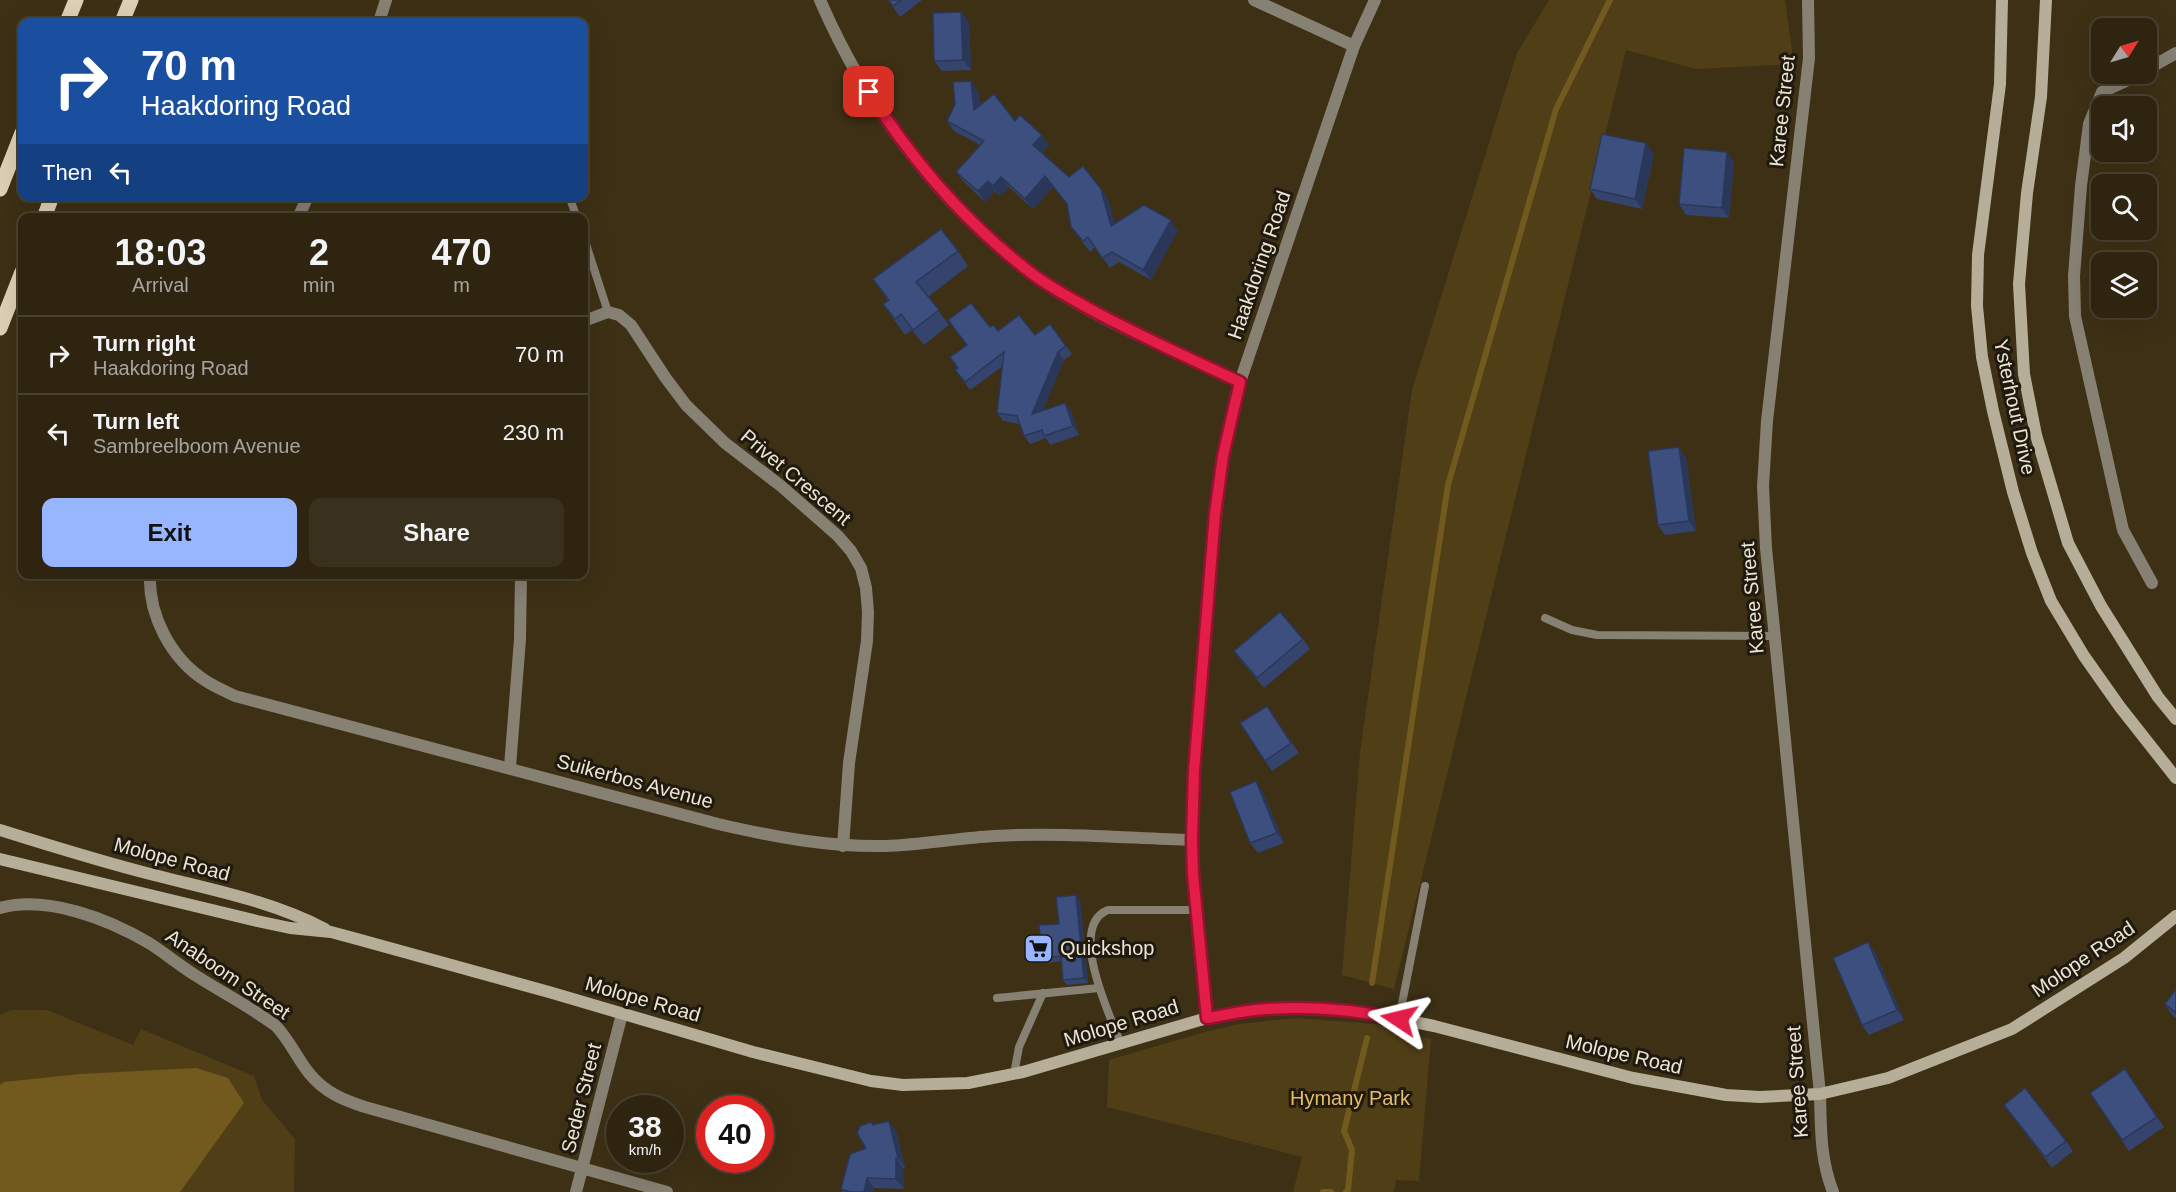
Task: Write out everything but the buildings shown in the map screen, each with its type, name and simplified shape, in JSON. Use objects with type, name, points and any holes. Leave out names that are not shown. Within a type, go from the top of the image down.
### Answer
[{"type":"main road","points":[[69,18],[76,0]]},
{"type":"main road","points":[[124,18],[131,0]]},
{"type":"main road","points":[[0,189],[18,143]]},
{"type":"main road","points":[[0,328],[18,282]]},
{"type":"street","points":[[380,18],[386,0]]},
{"type":"street","points":[[820,0],[854,66],[896,134],[931,179],[981,230],[1027,270],[1065,295],[1116,324],[1240,382]]},
{"type":"street","points":[[1254,0],[1354,46]]},
{"type":"street","name":"Haakdoring Road","points":[[1207,1018],[1196,910],[1192,840],[1194,771],[1215,514],[1223,456],[1240,382],[1354,46],[1375,0]]},
{"type":"street","name":"Karee Street","points":[[1808,0],[1809,58],[1767,421],[1763,486],[1766,548],[1820,1094],[1821,1146],[1826,1173],[1833,1192]]},
{"type":"street","name":"Ysterhout Drive","points":[[2002,0],[2000,84],[1978,255],[1977,306],[1982,357],[1993,411],[2013,492],[2050,601],[2114,699],[2176,778]]},
{"type":"street","name":"Ysterhout Drive","points":[[2046,0],[2041,97],[2027,193],[2019,285],[2026,384],[2036,435],[2068,543],[2101,606],[2158,697],[2176,719]]},
{"type":"street","points":[[2157,65],[2175,58]]},
{"type":"street","points":[[2119,84],[2102,92],[2089,124],[2081,186],[2074,276],[2075,316],[2123,530],[2152,583]]},
{"type":"street","points":[[588,320],[608,312]]},
{"type":"street","name":"Privet Crescent","points":[[608,312],[619,315],[631,325],[686,405],[725,443],[817,516],[844,543],[861,568],[868,612],[867,641],[849,763],[843,846]]},
{"type":"street","name":"Suikerbos Avenue","points":[[150,579],[152,603],[163,633],[184,663],[205,681],[235,696],[773,837],[843,846],[912,845],[995,836],[1046,835],[1192,840]]},
{"type":"street","points":[[510,767],[520,639],[521,579]]},
{"type":"street","name":"Molope Road","points":[[0,830],[142,872],[276,907],[298,915],[331,932]]},
{"type":"street","name":"Molope Road","points":[[0,859],[257,921],[290,928],[331,932],[549,992],[763,1055],[870,1081],[903,1085],[968,1083],[1014,1074],[1207,1018],[1265,1009],[1306,1008],[1376,1014],[1434,1026],[1685,1089],[1761,1097],[1820,1094],[1888,1078],[2012,1029],[2124,958],[2176,916]]},
{"type":"street","name":"Anaboom Street","points":[[0,908],[20,904],[51,905],[121,929],[149,944],[276,1026],[292,1045],[309,1074],[340,1099],[667,1192]]},
{"type":"street","name":"Seder Street","points":[[576,1192],[622,1014]]},
{"type":"lane","points":[[588,250],[608,312]]},
{"type":"lane","points":[[1545,618],[1572,630],[1597,635],[1775,636]]},
{"type":"lane","points":[[1399,1019],[1425,886]]},
{"type":"lane","points":[[1120,1044],[1099,988],[1093,961],[1091,928],[1094,920],[1108,910],[1196,910]]},
{"type":"lane","points":[[997,998],[1099,988]]},
{"type":"lane","points":[[1014,1074],[1019,1047],[1044,993]]},
{"type":"green space","points":[[1549,0],[1785,0],[1794,64],[1696,69],[1626,50],[1394,989],[1342,975],[1360,752],[1412,390],[1517,53]]},
{"type":"green space","points":[[11,1010],[47,1010],[133,1045],[141,1029],[254,1076],[262,1100],[295,1139],[294,1192],[0,1192],[0,1015]]},
{"type":"green space","name":"Hymany Park","points":[[1296,1018],[1376,1024],[1431,1039],[1419,1181],[1396,1180],[1394,1192],[1293,1192],[1302,1157],[1107,1107],[1109,1060],[1239,1024]]},
{"type":"shaded area","points":[[196,1068],[228,1078],[244,1103],[180,1192],[0,1192],[0,1085],[4,1082],[80,1074]]},
{"type":"waterway","points":[[1372,983],[1448,485],[1556,109],[1610,0]]},
{"type":"waterway","points":[[1346,1192],[1352,1150],[1344,1131],[1367,1038]]},
{"type":"waterway","points":[[1323,1192],[1331,1192]]},
{"type":"place","name":"Quickshop","points":[[1039,948]]},
{"type":"route","points":[[869,92],[896,134],[931,179],[981,230],[1027,270],[1116,324],[1240,382],[1223,456],[1215,514],[1194,771],[1193,874],[1207,1018],[1265,1009],[1306,1008],[1376,1014],[1399,1019]]}]
